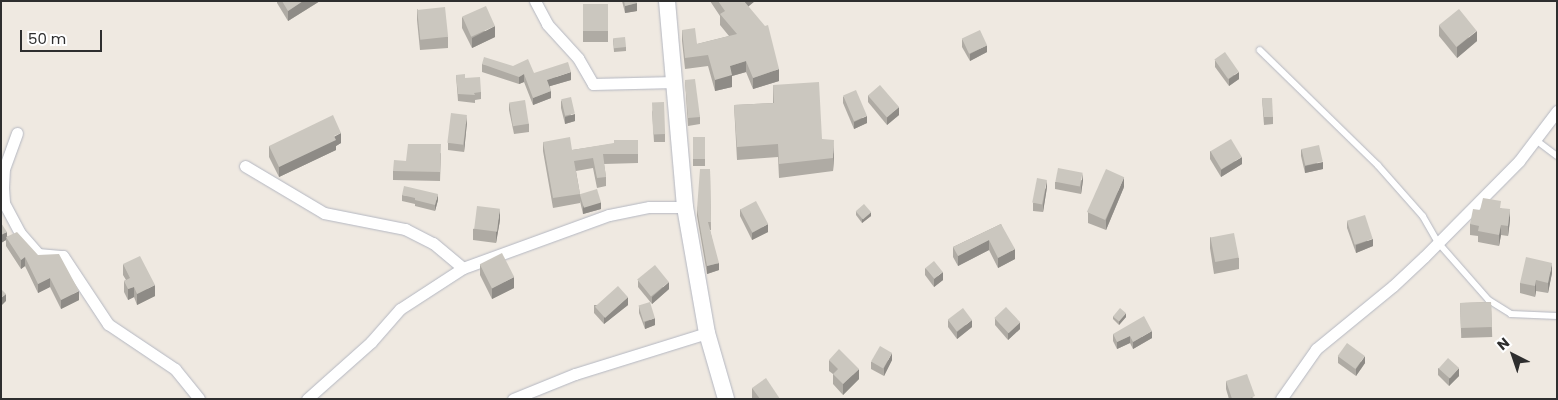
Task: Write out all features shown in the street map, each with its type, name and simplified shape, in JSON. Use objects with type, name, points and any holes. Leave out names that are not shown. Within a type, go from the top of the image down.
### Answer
[{"type":"main road","points":[[667,1],[685,207],[707,333],[726,399]]},
{"type":"street","points":[[534,1],[546,24],[578,58],[593,84],[674,82]]},
{"type":"street","points":[[1280,399],[1316,349],[1393,286],[1438,242],[1536,140],[1557,111]]},
{"type":"street","points":[[17,132],[4,168],[3,188],[4,203],[20,233],[38,254],[63,256],[108,324],[174,369],[199,399]]},
{"type":"street","points":[[245,166],[324,213],[405,229],[433,243],[463,268]]},
{"type":"street","points":[[307,399],[371,342],[400,309],[463,268],[608,215],[649,207],[685,207]]},
{"type":"street","points":[[514,399],[575,374],[707,333]]},
{"type":"lane","points":[[1260,50],[1385,172],[1423,216],[1438,242],[1489,300],[1510,314],[1557,316]]},
{"type":"lane","points":[[1536,140],[1557,156]]},
{"type":"building","points":[[282,1],[303,1],[288,11]]},
{"type":"building","points":[[624,1],[636,1],[637,3],[625,6]]},
{"type":"building","points":[[718,1],[744,1],[765,26],[768,25],[779,69],[753,78],[746,61],[730,66],[732,75],[715,80],[708,55],[685,58],[682,30],[695,28],[697,44],[737,34],[720,14],[725,11]]},
{"type":"building","points":[[583,4],[608,4],[608,31],[583,31]]},
{"type":"building","points":[[486,6],[495,26],[471,37],[462,17]]},
{"type":"building","points":[[445,7],[448,37],[420,40],[417,10]]},
{"type":"building","points":[[1459,9],[1477,31],[1456,47],[1439,25]]},
{"type":"building","points":[[980,30],[987,45],[969,54],[962,38]]},
{"type":"building","points":[[625,37],[626,47],[614,48],[613,38]]},
{"type":"building","points":[[1225,52],[1239,72],[1228,79],[1214,59]]},
{"type":"building","points":[[484,57],[513,66],[528,59],[534,73],[568,62],[571,72],[547,80],[551,91],[533,98],[524,74],[519,77],[482,64]]},
{"type":"building","points":[[465,74],[465,78],[480,77],[481,92],[474,93],[475,95],[458,94],[456,75]]},
{"type":"building","points":[[695,79],[700,117],[688,118],[685,80]]},
{"type":"building","points":[[819,82],[822,139],[834,140],[833,158],[779,164],[778,144],[737,147],[734,105],[774,103],[773,85]]},
{"type":"building","points":[[880,85],[899,107],[887,117],[868,95]]},
{"type":"building","points":[[856,90],[867,116],[854,121],[843,95]]},
{"type":"building","points":[[571,97],[575,114],[565,116],[561,99]]},
{"type":"building","points":[[1262,98],[1272,98],[1273,117],[1264,117]]},
{"type":"building","points":[[525,100],[529,124],[513,126],[509,103]]},
{"type":"building","points":[[652,102],[664,102],[665,134],[653,134]]},
{"type":"building","points":[[451,113],[467,115],[463,145],[447,143]]},
{"type":"building","points":[[333,115],[341,133],[334,136],[336,140],[279,167],[269,146]]},
{"type":"building","points":[[570,137],[572,150],[614,143],[614,140],[638,140],[638,154],[603,154],[606,177],[597,178],[593,158],[574,161],[580,194],[553,198],[543,142]]},
{"type":"building","points":[[693,137],[705,137],[705,159],[693,159]]},
{"type":"building","points":[[1231,139],[1242,157],[1221,169],[1210,151]]},
{"type":"building","points":[[408,144],[441,144],[440,172],[393,171],[394,160],[406,161]]},
{"type":"building","points":[[1319,145],[1323,162],[1305,166],[1301,149]]},
{"type":"building","points":[[1058,168],[1083,173],[1080,187],[1055,182]]},
{"type":"building","points":[[700,169],[710,169],[711,222],[708,222],[719,263],[707,266],[697,209]]},
{"type":"building","points":[[1106,169],[1124,177],[1105,220],[1087,212]]},
{"type":"building","points":[[1037,178],[1047,180],[1042,204],[1032,203]]},
{"type":"building","points":[[404,186],[438,194],[435,205],[402,195]]},
{"type":"building","points":[[597,189],[601,202],[584,208],[580,194]]},
{"type":"building","points":[[1483,198],[1501,201],[1500,208],[1510,209],[1508,226],[1501,225],[1499,235],[1478,231],[1479,226],[1470,224],[1473,209],[1480,210]]},
{"type":"building","points":[[756,201],[768,224],[752,232],[740,209]]},
{"type":"building","points":[[864,204],[871,212],[863,220],[856,211]]},
{"type":"building","points":[[477,206],[500,209],[497,232],[474,229]]},
{"type":"building","points":[[1365,215],[1373,239],[1355,245],[1347,221]]},
{"type":"building","points":[[1,223],[7,232],[1,235]]},
{"type":"building","points":[[1001,224],[1015,249],[998,258],[989,240],[958,256],[953,247]]},
{"type":"building","points":[[17,232],[38,255],[59,254],[79,291],[61,300],[50,278],[38,284],[25,257],[21,260],[6,237]]},
{"type":"building","points":[[1234,233],[1239,258],[1215,262],[1210,238]]},
{"type":"building","points":[[502,253],[514,277],[492,288],[480,264]]},
{"type":"building","points":[[140,256],[155,285],[137,294],[134,287],[128,289],[124,281],[130,278],[123,264]]},
{"type":"building","points":[[1526,257],[1552,263],[1548,283],[1536,280],[1535,286],[1520,283]]},
{"type":"building","points":[[934,261],[943,272],[934,279],[925,268]]},
{"type":"building","points":[[655,265],[669,282],[651,297],[637,279]]},
{"type":"building","points":[[618,286],[628,297],[605,318],[595,307]]},
{"type":"building","points":[[1,289],[6,294],[1,298]]},
{"type":"building","points":[[650,302],[655,318],[643,322],[639,306]]},
{"type":"building","points":[[1491,302],[1492,327],[1461,328],[1460,303]]},
{"type":"building","points":[[1006,307],[1020,322],[1009,333],[994,318]]},
{"type":"building","points":[[963,308],[972,320],[957,331],[948,319]]},
{"type":"building","points":[[1120,308],[1126,313],[1119,322],[1113,316]]},
{"type":"building","points":[[1144,316],[1152,331],[1133,342],[1130,336],[1117,342],[1113,334]]},
{"type":"building","points":[[1347,343],[1365,356],[1355,369],[1338,356]]},
{"type":"building","points":[[880,346],[892,353],[883,369],[871,362]]},
{"type":"building","points":[[839,349],[859,369],[843,384],[833,374],[838,369],[829,360]]},
{"type":"building","points":[[1448,358],[1459,368],[1450,378],[1439,368]]},
{"type":"building","points":[[1247,374],[1255,396],[1248,399],[1232,399],[1226,381]]},
{"type":"building","points":[[766,378],[780,399],[760,399],[752,388]]}]
